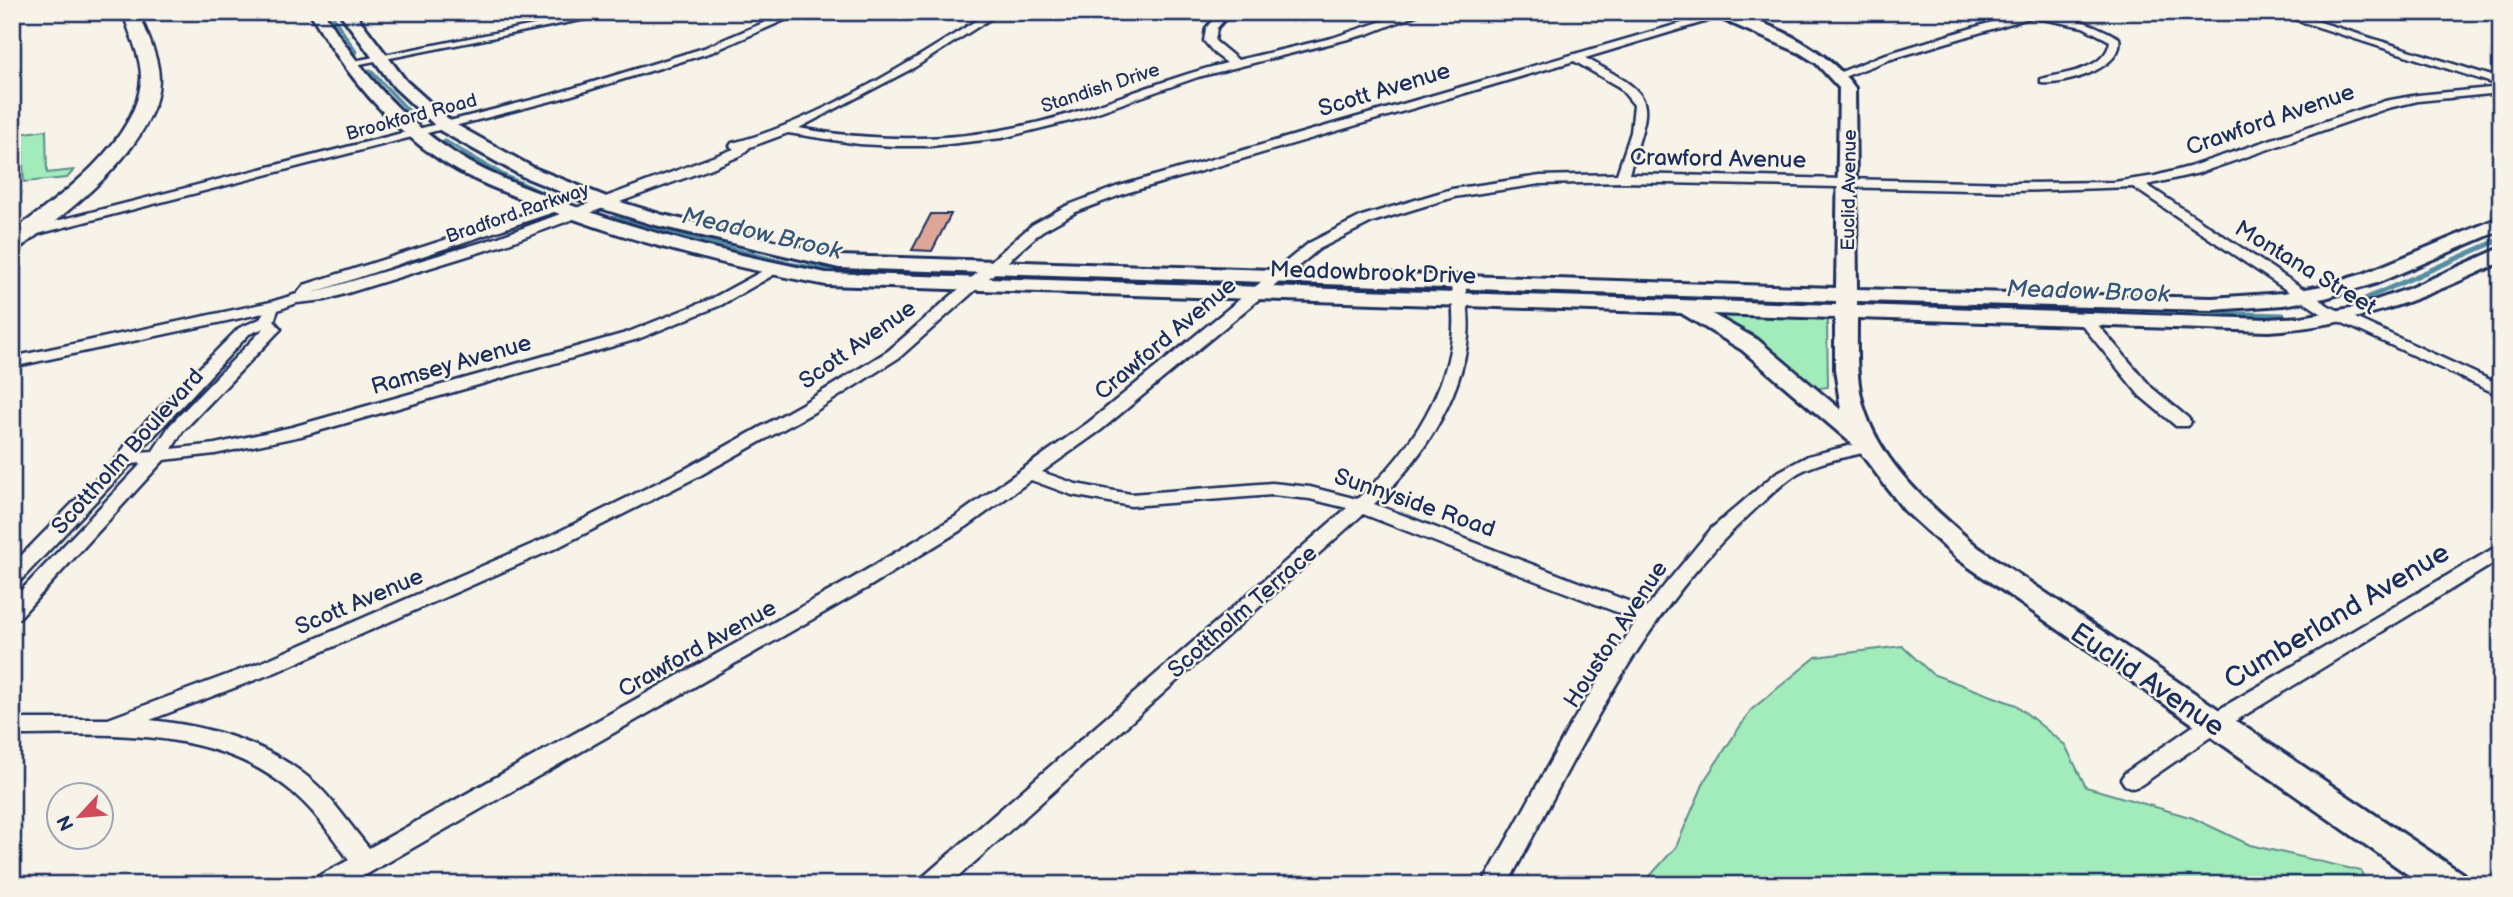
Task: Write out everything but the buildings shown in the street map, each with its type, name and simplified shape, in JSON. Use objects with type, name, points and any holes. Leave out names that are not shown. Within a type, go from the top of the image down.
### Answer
[{"type":"main road","points":[[17,238],[105,166],[142,108],[150,82],[149,60],[131,12]]},
{"type":"street","name":"Meadowbrook Drive","points":[[317,12],[350,63],[379,99],[418,135],[451,159],[568,212],[701,252],[826,279],[1251,295],[1458,292],[1847,303],[2086,320],[2268,325],[2314,324],[2342,319],[2402,300],[2501,254]]},
{"type":"street","name":"Meadowbrook Drive","points":[[346,12],[400,84],[447,127],[528,172],[658,220],[839,262],[1274,277],[1685,307],[1847,303],[2212,303],[2302,296],[2343,287],[2392,270],[2501,223]]},
{"type":"street","points":[[350,63],[616,12]]},
{"type":"street","name":"Brookford Road","points":[[17,238],[418,135],[664,65],[758,31],[798,12]]},
{"type":"street","name":"Bradford Parkway","points":[[12,362],[270,314],[295,299],[320,297],[417,268],[599,200],[718,161],[930,56],[996,12]]},
{"type":"street","points":[[1226,12],[1210,28],[1207,36],[1219,53],[1236,64]]},
{"type":"street","name":"Standish Drive","points":[[786,129],[830,139],[884,145],[999,135],[1073,116],[1236,64],[1370,30],[1419,12]]},
{"type":"street","points":[[2493,12],[2501,15]]},
{"type":"street","points":[[1721,13],[1787,41],[1815,57],[1838,76],[1884,58],[2035,13],[2086,24],[2115,40],[2113,52],[2096,66],[2045,81]]},
{"type":"street","name":"Scott Avenue","points":[[12,727],[109,727],[269,667],[462,584],[693,472],[808,408],[894,354],[1037,228],[1071,209],[1105,196],[1721,13]]},
{"type":"street","points":[[2284,13],[2501,83]]},
{"type":"street","points":[[1576,58],[1602,72],[1638,99],[1641,107],[1634,142],[1622,178]]},
{"type":"street","name":"Euclid Avenue","points":[[1838,76],[1849,95],[1846,369],[1853,412],[1868,446]]},
{"type":"street","name":"Crawford Avenue","points":[[326,885],[860,583],[962,521],[1095,426],[1251,295],[1332,235],[1399,208],[1452,193],[1513,182],[1622,178],[2014,187],[2135,183],[2194,170],[2385,105],[2418,98],[2501,90]]},
{"type":"street","name":"Montana Street","points":[[2135,183],[2302,296],[2342,319],[2501,391]]},
{"type":"street","name":"Ramsey Avenue","points":[[126,459],[215,449],[295,432],[632,336],[716,302],[775,270]]},
{"type":"street","name":"Scottholm Terrace","points":[[932,885],[1381,488],[1418,443],[1446,396],[1461,335],[1458,292]]},
{"type":"street","name":"Euclid Avenue","points":[[1685,307],[1750,345],[1868,446],[1913,504],[1969,554],[2451,885]]},
{"type":"street","name":"Scottholm Boulevard","points":[[12,577],[126,459],[135,442],[244,331],[270,314],[273,329],[176,429],[158,456],[12,613]]},
{"type":"street","points":[[2086,320],[2146,392],[2182,422]]},
{"type":"street","name":"Houston Avenue","points":[[1494,885],[1618,666],[1650,617],[1699,553],[1737,514],[1796,467],[1868,446]]},
{"type":"street","name":"Sunnyside Road","points":[[1031,474],[1109,499],[1131,500],[1272,489],[1310,493],[1360,506],[1650,617]]},
{"type":"street","name":"Cumberland Avenue","points":[[2133,779],[2214,723],[2501,550]]},
{"type":"street","points":[[109,727],[193,732],[261,758],[301,785],[365,861]]},
{"type":"green space","points":[[46,130],[47,173],[74,170],[67,178],[24,182],[22,144],[12,145],[12,135]]},
{"type":"green space","points":[[1726,315],[1818,317],[1827,321],[1828,387],[1813,389],[1720,319]]},
{"type":"green space","points":[[1902,646],[1932,674],[2016,705],[2065,745],[2086,787],[2193,818],[2250,845],[2361,871],[2367,885],[1642,885],[1676,847],[1706,778],[1751,710],[1816,657]]},
{"type":"waterway","name":"Meadow Brook","points":[[333,17],[356,52]]},
{"type":"waterway","name":"Meadow Brook","points":[[370,70],[419,122]]},
{"type":"waterway","name":"Meadow Brook","points":[[445,141],[467,154]]},
{"type":"waterway","name":"Meadow Brook","points":[[464,153],[502,175],[544,194]]},
{"type":"waterway","name":"Meadow Brook","points":[[614,218],[789,264],[852,274]]},
{"type":"waterway","name":"Meadow Brook","points":[[2358,302],[2501,239]]},
{"type":"waterway","name":"Meadow Brook","points":[[1307,288],[1429,291]]},
{"type":"waterway","name":"Meadow Brook","points":[[1891,305],[2283,315]]}]
